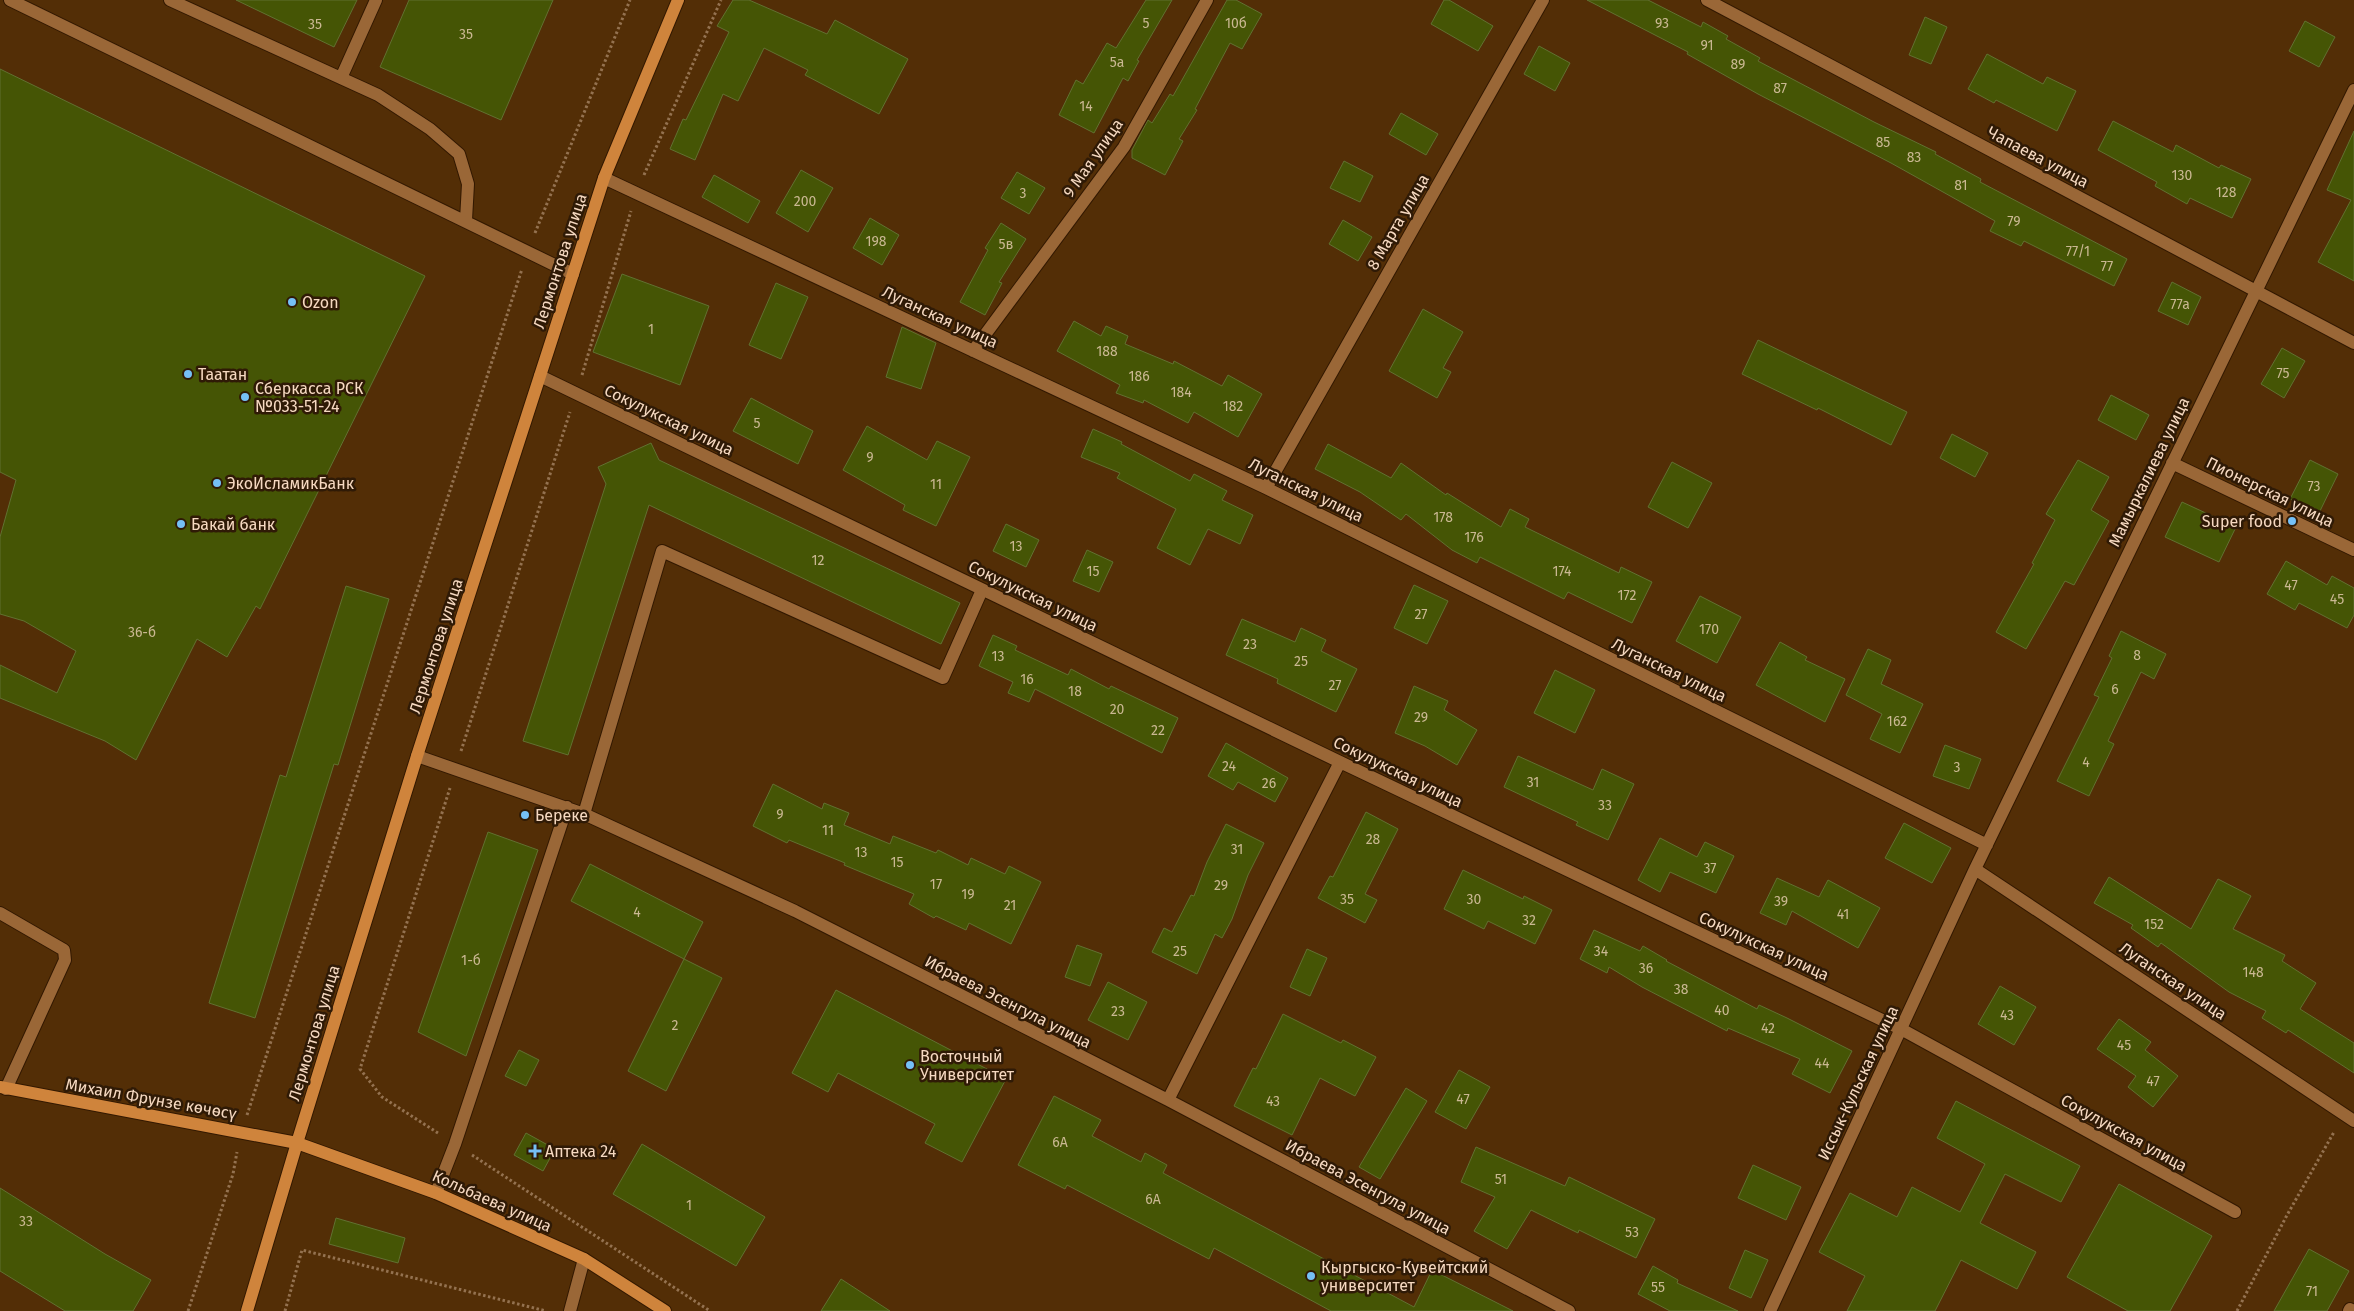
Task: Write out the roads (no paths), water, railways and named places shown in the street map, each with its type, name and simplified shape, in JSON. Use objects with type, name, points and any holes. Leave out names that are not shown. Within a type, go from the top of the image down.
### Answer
[{"type":"main road","name":"Лермонтова улица","points":[[247,1311],[296,1143],[417,756],[604,178],[678,0]]},
{"type":"main road","name":"Михаил Фрунзе көчөсү","points":[[3,1088],[296,1143]]},
{"type":"main road","name":"Кольбаева улица","points":[[296,1143],[436,1193],[584,1259],[665,1311]]},
{"type":"street","points":[[10,0],[528,250],[573,274]]},
{"type":"street","points":[[170,0],[378,95],[430,130],[459,154],[468,184],[466,220]]},
{"type":"street","points":[[341,78],[376,0]]},
{"type":"street","name":"9 Мая улица","points":[[973,351],[1124,147],[1207,0]]},
{"type":"street","name":"8 Марта улица","points":[[1266,488],[1543,0]]},
{"type":"street","name":"Чапаева улица","points":[[1707,0],[2354,343]]},
{"type":"street","name":"Мамыркалиева улица","points":[[1975,869],[2255,290],[2354,90]]},
{"type":"street","name":"Луганская улица","points":[[604,178],[1266,488],[1987,846]]},
{"type":"street","name":"Сокулукская улица","points":[[540,376],[1340,762],[1901,1029],[2235,1212]]},
{"type":"street","name":"Пионерская улица","points":[[2172,463],[2354,550]]},
{"type":"street","points":[[584,814],[662,551],[943,678],[982,590]]},
{"type":"street","name":"Ибраева Эсенгула улица","points":[[417,756],[567,807],[796,911],[1168,1100],[1569,1311]]},
{"type":"street","points":[[1168,1100],[1340,762]]},
{"type":"street","points":[[436,1193],[455,1144],[567,807]]},
{"type":"street","name":"Луганская улица","points":[[1975,869],[2349,1118]]},
{"type":"street","name":"Иссык-Кульская улица","points":[[1770,1311],[1975,869]]},
{"type":"street","points":[[0,913],[64,950],[66,960],[3,1088]]},
{"type":"street","points":[[570,1311],[584,1259]]},
{"type":"street","points":[[2349,1311],[2350,1309],[2353,1311]]},
{"type":"place","name":"Ozon","points":[[292,302]]},
{"type":"place","name":"Таатан","points":[[188,374]]},
{"type":"place","name":"Сберкасса РСК №033-51-24","points":[[245,397]]},
{"type":"place","name":"ЭкоИсламикБанк","points":[[217,483]]},
{"type":"place","name":"Super food","points":[[2292,521]]},
{"type":"place","name":"Бакай банк","points":[[181,524]]},
{"type":"place","name":"Береке","points":[[525,815]]},
{"type":"place","name":"Восточный Университет","points":[[910,1065]]},
{"type":"place","name":"Аптека 24","points":[[535,1151]]},
{"type":"place","name":"Кыргыско-Кувейтский университет","points":[[1311,1276]]}]
